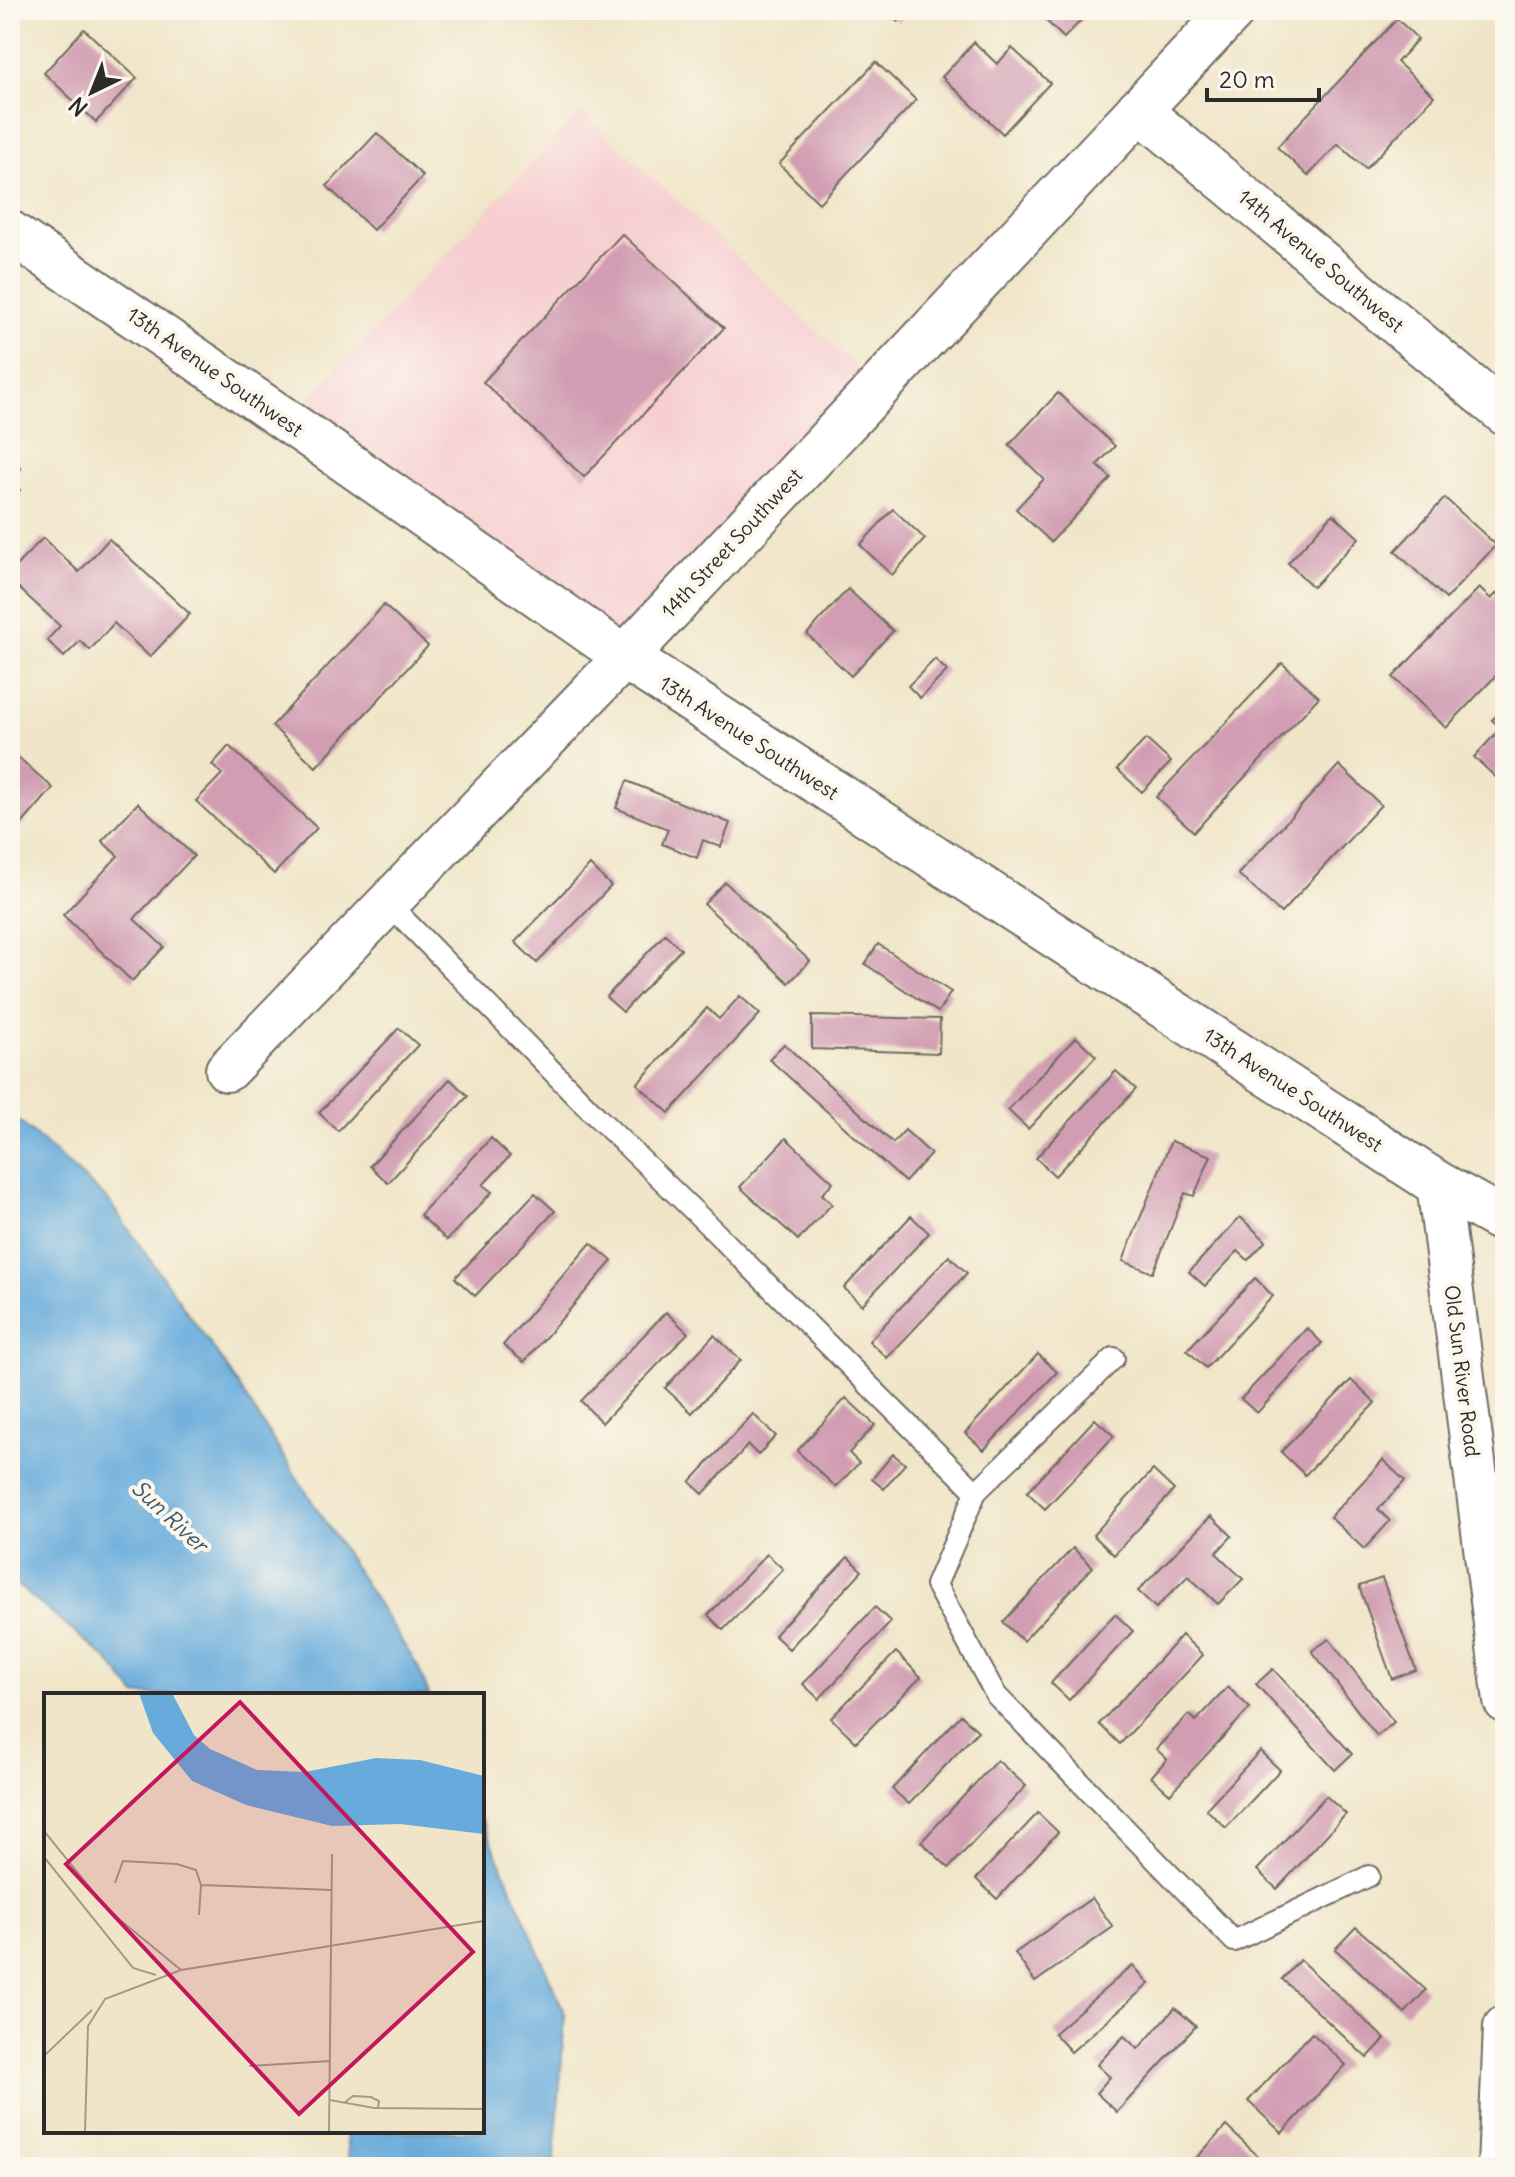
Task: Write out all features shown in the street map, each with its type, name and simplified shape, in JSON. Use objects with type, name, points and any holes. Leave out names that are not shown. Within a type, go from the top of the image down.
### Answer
[{"type":"street","name":"14th Street Southwest","points":[[227,1070],[625,657],[1233,10]]},
{"type":"street","name":"14th Avenue Southwest","points":[[1138,109],[1505,414]]},
{"type":"street","name":"13th Avenue Southwest","points":[[10,232],[625,657],[1438,1184],[1503,1219]]},
{"type":"street","name":"Old Sun River Road","points":[[1438,1184],[1505,1701]]},
{"type":"street","points":[[1499,2167],[1505,2027]]},
{"type":"lane","points":[[388,903],[597,1117],[976,1492]]},
{"type":"lane","points":[[1114,1358],[976,1492],[936,1585],[996,1695],[1234,1941],[1369,1876]]},
{"type":"shaded area","points":[[581,111],[878,387],[625,657],[287,422]]},
{"type":"water","name":"Sun River","points":[[10,1113],[107,1199],[225,1365],[418,1667],[428,1693],[134,1693],[108,1660],[10,1579]]},
{"type":"water","points":[[484,1824],[565,2014],[554,2167],[349,2167],[346,2133],[484,2133]]},
{"type":"building","points":[[885,10],[909,10],[898,22]]},
{"type":"building","points":[[1035,10],[1091,10],[1064,38]]},
{"type":"building","points":[[1397,19],[1418,39],[1397,62],[1434,96],[1366,169],[1338,144],[1308,176],[1277,147]]},
{"type":"building","points":[[84,29],[137,78],[96,122],[44,73]]},
{"type":"building","points":[[974,42],[997,64],[1012,48],[1050,83],[1003,134],[942,77]]},
{"type":"building","points":[[876,62],[916,100],[819,203],[779,164]]},
{"type":"building","points":[[377,133],[423,176],[373,230],[327,186]]},
{"type":"building","points":[[622,234],[724,328],[584,477],[483,382]]},
{"type":"building","points":[[1058,393],[1115,446],[1097,465],[1111,478],[1051,542],[1016,509],[1044,479],[1009,445]]},
{"type":"building","points":[[10,458],[21,468],[10,479]]},
{"type":"building","points":[[10,481],[20,490],[10,501]]},
{"type":"building","points":[[1445,498],[1496,545],[1446,599],[1395,551]]},
{"type":"building","points":[[893,509],[925,539],[892,575],[860,545]]},
{"type":"building","points":[[1333,514],[1359,538],[1313,587],[1288,563]]},
{"type":"building","points":[[43,538],[79,572],[109,539],[190,614],[150,657],[114,623],[90,650],[80,641],[64,657],[47,640],[60,626],[10,580],[10,572]]},
{"type":"building","points":[[1505,585],[1505,666],[1446,728],[1393,677],[1479,588],[1491,599]]},
{"type":"building","points":[[848,589],[893,631],[851,676],[807,634]]},
{"type":"building","points":[[384,605],[428,646],[316,767],[272,726]]},
{"type":"building","points":[[935,659],[947,671],[920,698],[908,686]]},
{"type":"building","points":[[1282,663],[1319,697],[1194,832],[1156,797]]},
{"type":"building","points":[[1505,707],[1505,786],[1474,757],[1501,728],[1492,720]]},
{"type":"building","points":[[1146,739],[1171,762],[1142,792],[1117,769]]},
{"type":"building","points":[[229,746],[317,828],[274,874],[196,801],[222,774],[212,765]]},
{"type":"building","points":[[10,750],[53,788],[15,832],[10,828]]},
{"type":"building","points":[[1339,765],[1381,805],[1281,913],[1238,874]]},
{"type":"building","points":[[627,781],[730,823],[721,847],[703,840],[697,858],[662,844],[668,829],[616,808]]},
{"type":"building","points":[[138,803],[194,856],[134,919],[164,947],[132,981],[63,915],[118,856],[102,841]]},
{"type":"building","points":[[590,865],[611,886],[537,963],[515,942]]},
{"type":"building","points":[[725,882],[810,961],[789,983],[704,904]]},
{"type":"building","points":[[665,934],[681,949],[623,1012],[606,997]]},
{"type":"building","points":[[878,944],[951,992],[938,1012],[865,964]]},
{"type":"building","points":[[740,996],[760,1014],[669,1113],[637,1084],[707,1008],[719,1019]]},
{"type":"building","points":[[812,1016],[940,1019],[939,1053],[812,1049]]},
{"type":"building","points":[[399,1028],[418,1045],[338,1131],[319,1113]]},
{"type":"building","points":[[1076,1037],[1096,1056],[1028,1129],[1008,1110]]},
{"type":"building","points":[[784,1044],[893,1143],[905,1130],[931,1154],[905,1182],[769,1059]]},
{"type":"building","points":[[1116,1071],[1136,1089],[1055,1176],[1036,1158]]},
{"type":"building","points":[[450,1079],[468,1096],[388,1183],[370,1166]]},
{"type":"building","points":[[491,1138],[510,1156],[483,1185],[492,1192],[447,1240],[420,1215]]},
{"type":"building","points":[[786,1138],[833,1182],[822,1194],[832,1204],[798,1240],[740,1187]]},
{"type":"building","points":[[1171,1141],[1211,1156],[1194,1196],[1185,1193],[1153,1273],[1123,1261]]},
{"type":"building","points":[[535,1193],[555,1211],[475,1296],[455,1278]]},
{"type":"building","points":[[911,1216],[929,1233],[862,1305],[844,1288]]},
{"type":"building","points":[[1240,1217],[1266,1241],[1248,1260],[1238,1251],[1205,1286],[1189,1272]]},
{"type":"building","points":[[591,1243],[612,1261],[524,1362],[503,1345]]},
{"type":"building","points":[[949,1256],[967,1273],[887,1358],[869,1341]]},
{"type":"building","points":[[1255,1278],[1273,1296],[1206,1368],[1187,1350]]},
{"type":"building","points":[[666,1312],[688,1333],[602,1423],[581,1401]]},
{"type":"building","points":[[1307,1328],[1322,1343],[1257,1413],[1241,1399]]},
{"type":"building","points":[[714,1335],[741,1360],[692,1413],[665,1388]]},
{"type":"building","points":[[1038,1354],[1057,1372],[984,1450],[965,1433]]},
{"type":"building","points":[[1351,1380],[1375,1403],[1305,1475],[1281,1452]]},
{"type":"building","points":[[846,1398],[875,1425],[849,1453],[859,1463],[836,1487],[797,1451]]},
{"type":"building","points":[[753,1414],[776,1436],[758,1455],[748,1445],[703,1494],[690,1482]]},
{"type":"building","points":[[1095,1419],[1114,1436],[1045,1509],[1027,1492]]},
{"type":"building","points":[[893,1454],[905,1464],[884,1489],[872,1479]]},
{"type":"building","points":[[1383,1460],[1405,1481],[1378,1509],[1390,1521],[1364,1549],[1330,1517]]},
{"type":"building","points":[[1153,1470],[1174,1490],[1114,1555],[1093,1535]]},
{"type":"building","points":[[1211,1516],[1232,1536],[1216,1553],[1243,1579],[1218,1604],[1188,1576],[1156,1608],[1138,1591]]},
{"type":"building","points":[[1073,1548],[1093,1567],[1023,1641],[1003,1622]]},
{"type":"building","points":[[767,1554],[783,1569],[723,1630],[708,1615]]},
{"type":"building","points":[[848,1557],[862,1571],[789,1649],[774,1635]]},
{"type":"building","points":[[1382,1578],[1416,1670],[1392,1679],[1359,1586]]},
{"type":"building","points":[[875,1607],[891,1622],[819,1699],[803,1684]]},
{"type":"building","points":[[1115,1614],[1133,1631],[1069,1700],[1051,1683]]},
{"type":"building","points":[[1182,1635],[1203,1655],[1120,1744],[1099,1724]]},
{"type":"building","points":[[1329,1639],[1394,1722],[1377,1736],[1312,1651]]},
{"type":"building","points":[[896,1652],[921,1677],[856,1742],[831,1718]]},
{"type":"building","points":[[1273,1669],[1352,1754],[1335,1770],[1256,1684]]},
{"type":"building","points":[[1228,1687],[1250,1708],[1170,1794],[1151,1777],[1167,1759],[1156,1749],[1189,1714],[1196,1721]]},
{"type":"building","points":[[961,1715],[978,1731],[909,1804],[892,1789]]},
{"type":"building","points":[[1260,1751],[1280,1770],[1226,1828],[1206,1809]]},
{"type":"building","points":[[997,1760],[1026,1786],[949,1868],[921,1842]]},
{"type":"building","points":[[1326,1796],[1346,1814],[1277,1889],[1257,1870]]},
{"type":"building","points":[[1038,1813],[1058,1832],[997,1899],[976,1879]]},
{"type":"building","points":[[1092,1898],[1113,1927],[1035,1982],[1015,1953]]},
{"type":"building","points":[[1356,1927],[1426,1990],[1405,2013],[1335,1949]]},
{"type":"building","points":[[1300,1960],[1385,2039],[1367,2058],[1282,1979]]},
{"type":"building","points":[[1133,1965],[1149,1984],[1071,2052],[1054,2033]]},
{"type":"building","points":[[1175,2008],[1196,2026],[1117,2112],[1096,2093],[1110,2077],[1097,2065],[1124,2036],[1138,2049]]},
{"type":"building","points":[[1312,2033],[1346,2065],[1282,2133],[1248,2101]]},
{"type":"building","points":[[1226,2126],[1261,2159],[1253,2167],[1188,2167]]}]
